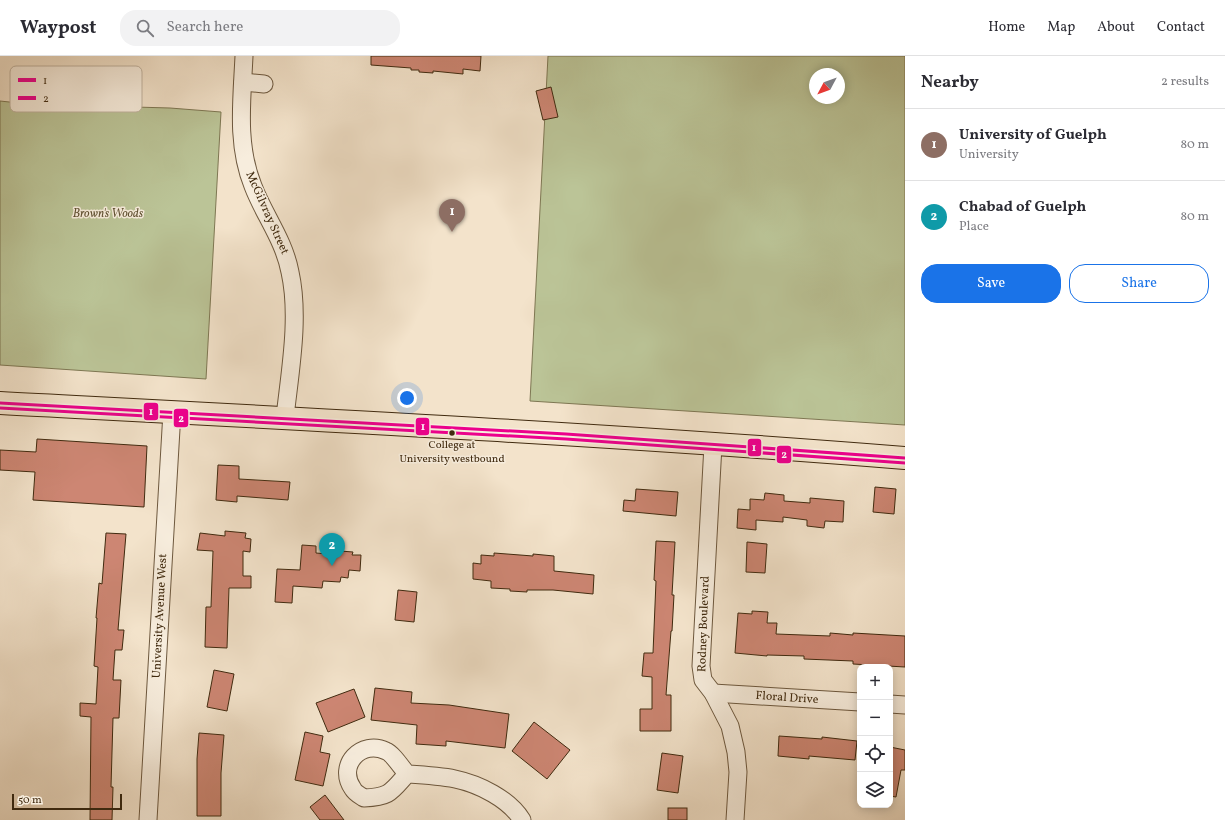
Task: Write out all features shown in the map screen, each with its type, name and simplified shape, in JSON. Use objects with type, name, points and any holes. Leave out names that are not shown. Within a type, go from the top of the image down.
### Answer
[{"type":"main road","points":[[0,403],[286,417],[713,444],[905,458]]},
{"type":"street","name":"McGilvray Street","points":[[244,56],[241,127],[246,166],[256,193],[284,249],[289,265],[293,290],[294,325],[286,417]]},
{"type":"street","points":[[243,82],[264,84]]},
{"type":"street","name":"University Avenue West","points":[[148,820],[172,412]]},
{"type":"street","name":"Rodney Boulevard","points":[[713,444],[701,666],[703,680],[713,693],[730,726],[736,752],[738,772],[735,820]]},
{"type":"street","name":"Floral Drive","points":[[713,693],[857,702]]},
{"type":"street","points":[[893,704],[905,705]]},
{"type":"street","points":[[407,774],[455,779],[475,785],[501,799],[518,814],[522,820]]},
{"type":"green space","points":[[548,56],[905,56],[905,425],[530,401]]},
{"type":"green space","name":"Brown's Woods","points":[[0,101],[10,102],[10,112],[142,112],[142,107],[221,112],[206,379],[0,365]]},
{"type":"building","points":[[371,56],[481,56],[480,71],[463,69],[463,74],[433,71],[433,73],[419,72],[419,70],[411,70],[411,68],[371,65]]},
{"type":"building","points":[[551,87],[558,117],[543,120],[536,91]]},
{"type":"building","points":[[37,439],[147,446],[144,507],[33,500],[35,472],[0,470],[0,450],[36,452]]},
{"type":"building","points":[[218,465],[239,466],[239,479],[290,482],[288,500],[237,496],[237,502],[216,500]]},
{"type":"building","points":[[875,487],[896,489],[894,514],[873,512]]},
{"type":"building","points":[[636,489],[678,492],[676,516],[623,511],[624,500],[635,501]]},
{"type":"building","points":[[765,493],[784,495],[784,501],[810,503],[810,498],[844,501],[843,522],[825,521],[824,528],[807,526],[807,520],[783,517],[783,522],[756,520],[756,530],[737,528],[738,509],[750,510],[750,499],[764,500]]},
{"type":"building","points":[[225,531],[246,533],[245,538],[251,539],[250,552],[243,551],[243,576],[251,576],[251,588],[229,588],[227,648],[205,647],[206,607],[211,607],[213,551],[197,550],[200,533],[225,536]]},
{"type":"building","points":[[106,533],[126,534],[118,630],[124,630],[122,650],[115,650],[113,680],[121,680],[119,718],[113,718],[111,787],[113,787],[112,820],[90,820],[91,717],[80,716],[80,703],[96,704],[98,667],[94,666],[96,618],[99,583],[102,584]]},
{"type":"building","points":[[656,541],[675,542],[672,595],[674,595],[672,631],[666,695],[671,695],[671,731],[640,731],[640,709],[652,709],[652,677],[642,676],[644,653],[653,653]]},
{"type":"building","points":[[747,542],[767,544],[765,573],[746,572]]},
{"type":"building","points":[[302,545],[316,546],[316,553],[340,555],[340,551],[353,552],[352,555],[361,555],[360,571],[349,570],[348,578],[341,577],[340,582],[323,581],[322,588],[293,586],[292,603],[275,602],[277,569],[300,570]]},
{"type":"building","points":[[494,553],[554,556],[554,571],[594,575],[593,594],[553,590],[527,590],[527,592],[510,591],[510,589],[491,588],[491,581],[473,579],[473,563],[481,564],[481,555],[494,556]]},
{"type":"building","points":[[398,590],[417,592],[414,622],[395,620]]},
{"type":"building","points":[[752,611],[768,612],[767,623],[777,623],[776,634],[830,636],[830,633],[853,635],[853,633],[905,636],[905,667],[893,666],[893,664],[857,664],[853,664],[853,661],[804,659],[804,656],[767,656],[735,653],[738,613],[752,614]]},
{"type":"building","points":[[214,670],[234,674],[227,711],[207,707]]},
{"type":"building","points":[[375,688],[412,692],[411,703],[449,705],[509,714],[505,748],[446,741],[446,746],[416,744],[417,725],[371,720]]},
{"type":"building","points":[[354,689],[365,717],[328,732],[316,703]]},
{"type":"building","points":[[534,722],[570,750],[547,779],[512,751]]},
{"type":"building","points":[[305,732],[323,736],[320,752],[330,754],[323,786],[295,780]]},
{"type":"building","points":[[199,733],[224,735],[221,773],[221,816],[197,816],[197,759]]},
{"type":"building","points":[[779,736],[822,739],[822,737],[857,741],[855,760],[809,756],[809,759],[778,756]]},
{"type":"building","points":[[893,748],[905,750],[905,770],[901,770],[896,797],[893,796]]},
{"type":"building","points":[[662,753],[683,756],[678,793],[657,790]]},
{"type":"building","points":[[325,795],[344,820],[320,820],[310,807]]},
{"type":"building","points":[[668,808],[687,808],[687,820],[668,820]]},
{"type":"transit line","name":"1","points":[[0,403],[566,434],[905,458]]},
{"type":"transit line","name":"2","points":[[0,408],[566,439],[905,463]]},
{"type":"place","name":"University of Guelph","points":[[452,232]]},
{"type":"place","name":"College at University westbound","points":[[452,433]]},
{"type":"place","name":"Chabad of Guelph","points":[[332,566]]}]
